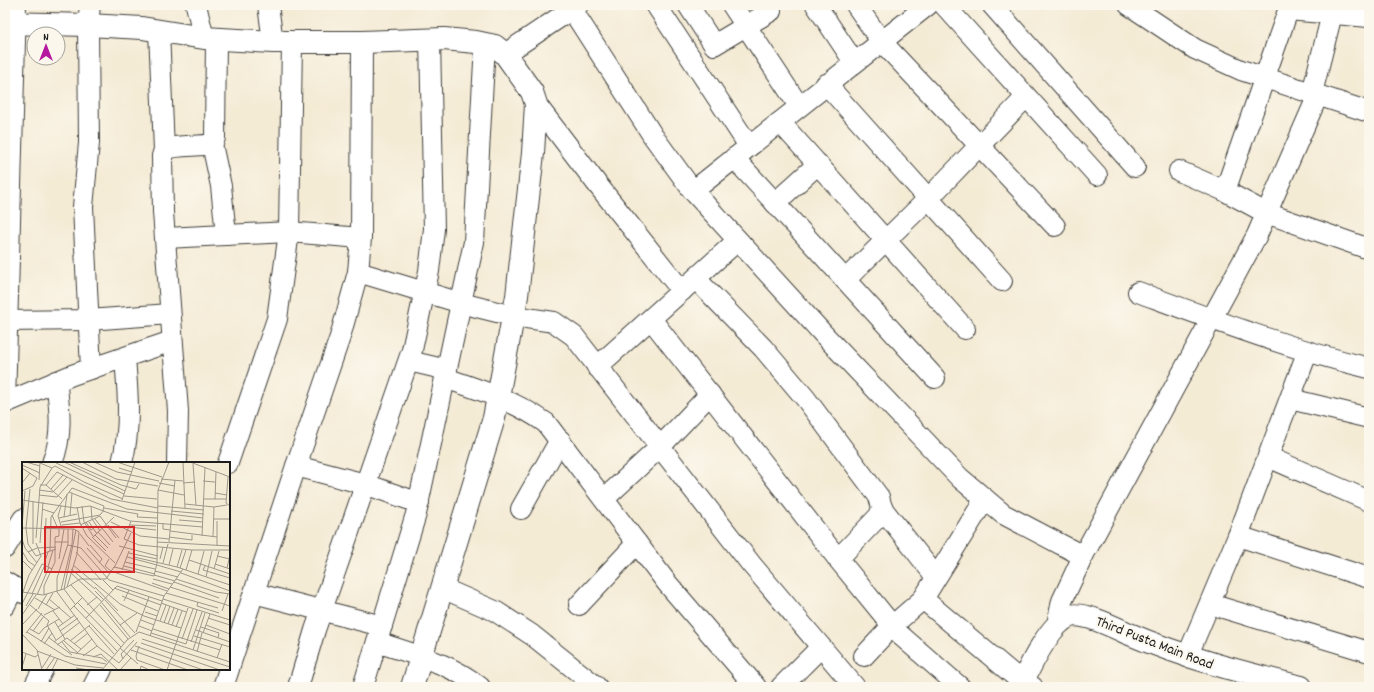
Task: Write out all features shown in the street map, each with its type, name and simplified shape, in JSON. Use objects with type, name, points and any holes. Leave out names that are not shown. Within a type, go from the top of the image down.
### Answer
[{"type":"street","points":[[196,5],[210,38],[216,133],[212,144],[222,186],[226,235]]},
{"type":"street","points":[[228,462],[277,319],[289,232],[282,42],[268,5]]},
{"type":"street","points":[[656,5],[750,146]]},
{"type":"street","points":[[688,5],[714,45],[746,26],[773,7]]},
{"type":"street","points":[[732,5],[799,106]]},
{"type":"street","points":[[816,5],[854,62]]},
{"type":"street","points":[[856,5],[881,42],[1055,226]]},
{"type":"street","points":[[693,191],[826,84],[928,5]]},
{"type":"street","points":[[944,5],[1097,175]]},
{"type":"street","points":[[992,5],[1135,167]]},
{"type":"street","points":[[1129,5],[1195,48],[1241,70],[1369,112]]},
{"type":"street","points":[[505,54],[573,6],[649,130],[693,191],[820,332],[960,478],[1003,514],[1083,556]]},
{"type":"street","points":[[1225,191],[1289,7],[1332,14],[1369,17]]},
{"type":"street","points":[[923,599],[1025,685],[1057,624],[1062,601],[1083,556],[1167,397],[1212,319],[1257,235],[1315,94],[1332,14]]},
{"type":"street","points":[[89,15],[88,143],[83,207],[91,369]]},
{"type":"street","points":[[172,341],[91,369],[5,403],[12,17],[89,15],[159,30],[210,38],[282,42],[362,42],[455,39],[494,46],[505,54],[532,92],[536,104],[597,184],[689,285],[763,348],[806,400],[879,497],[882,508],[936,577]]},
{"type":"street","points":[[159,30],[164,150],[162,166],[165,238],[172,341],[176,365],[178,412],[177,462]]},
{"type":"street","points":[[298,687],[365,484],[409,361],[424,292],[434,229],[430,40]]},
{"type":"street","points":[[230,666],[340,337],[351,303],[358,272],[361,238],[362,42]]},
{"type":"street","points":[[363,687],[419,503],[474,242],[485,44]]},
{"type":"street","points":[[826,84],[1002,281]]},
{"type":"street","points":[[845,280],[928,199],[1026,97]]},
{"type":"street","points":[[412,687],[420,656],[494,418],[513,316],[528,198],[536,104]]},
{"type":"street","points":[[780,122],[965,328]]},
{"type":"street","points":[[164,150],[171,146],[196,147],[212,144]]},
{"type":"street","points":[[734,158],[935,378]]},
{"type":"street","points":[[775,203],[818,164]]},
{"type":"street","points":[[1179,171],[1225,191],[1266,213],[1369,249]]},
{"type":"street","points":[[165,238],[289,232],[361,238]]},
{"type":"street","points":[[597,367],[737,241]]},
{"type":"street","points":[[358,272],[461,303],[513,316],[554,322],[566,329],[574,336],[751,564],[855,687]]},
{"type":"street","points":[[1138,292],[1307,352],[1369,368]]},
{"type":"street","points":[[6,321],[88,320],[170,314]]},
{"type":"street","points":[[651,319],[892,626],[899,634],[960,687]]},
{"type":"street","points":[[1187,656],[1238,536],[1307,352]]},
{"type":"street","points":[[122,462],[126,444],[129,410],[125,358]]},
{"type":"street","points":[[409,361],[446,374],[498,396],[521,407],[546,423],[667,583],[756,687]]},
{"type":"street","points":[[52,462],[60,435],[60,417],[56,382]]},
{"type":"street","points":[[604,499],[660,447],[710,394]]},
{"type":"street","points":[[1290,400],[1369,418]]},
{"type":"street","points":[[521,509],[560,440]]},
{"type":"street","points":[[1268,457],[1369,501]]},
{"type":"street","points":[[296,466],[365,484],[419,503]]},
{"type":"street","points":[[864,656],[892,626],[923,599],[985,499]]},
{"type":"street","points":[[838,559],[879,516],[882,508]]},
{"type":"street","points":[[5,548],[22,521]]},
{"type":"street","points":[[1238,536],[1369,578]]},
{"type":"street","points":[[579,605],[637,543]]},
{"type":"street","points":[[5,605],[14,587]]},
{"type":"street","points":[[442,588],[495,611],[532,635],[597,687]]},
{"type":"street","points":[[254,593],[322,611],[380,634],[420,656],[459,672],[480,687]]},
{"type":"street","points":[[1210,604],[1369,652]]},
{"type":"street","name":"Third Pusta Main Road","points":[[1057,624],[1070,616],[1093,618],[1166,650],[1301,687]]},
{"type":"street","points":[[781,687],[821,647]]},
{"type":"street","points":[[34,687],[42,670]]},
{"type":"street","points":[[93,687],[102,670]]},
{"type":"street","points":[[223,687],[229,670]]}]
